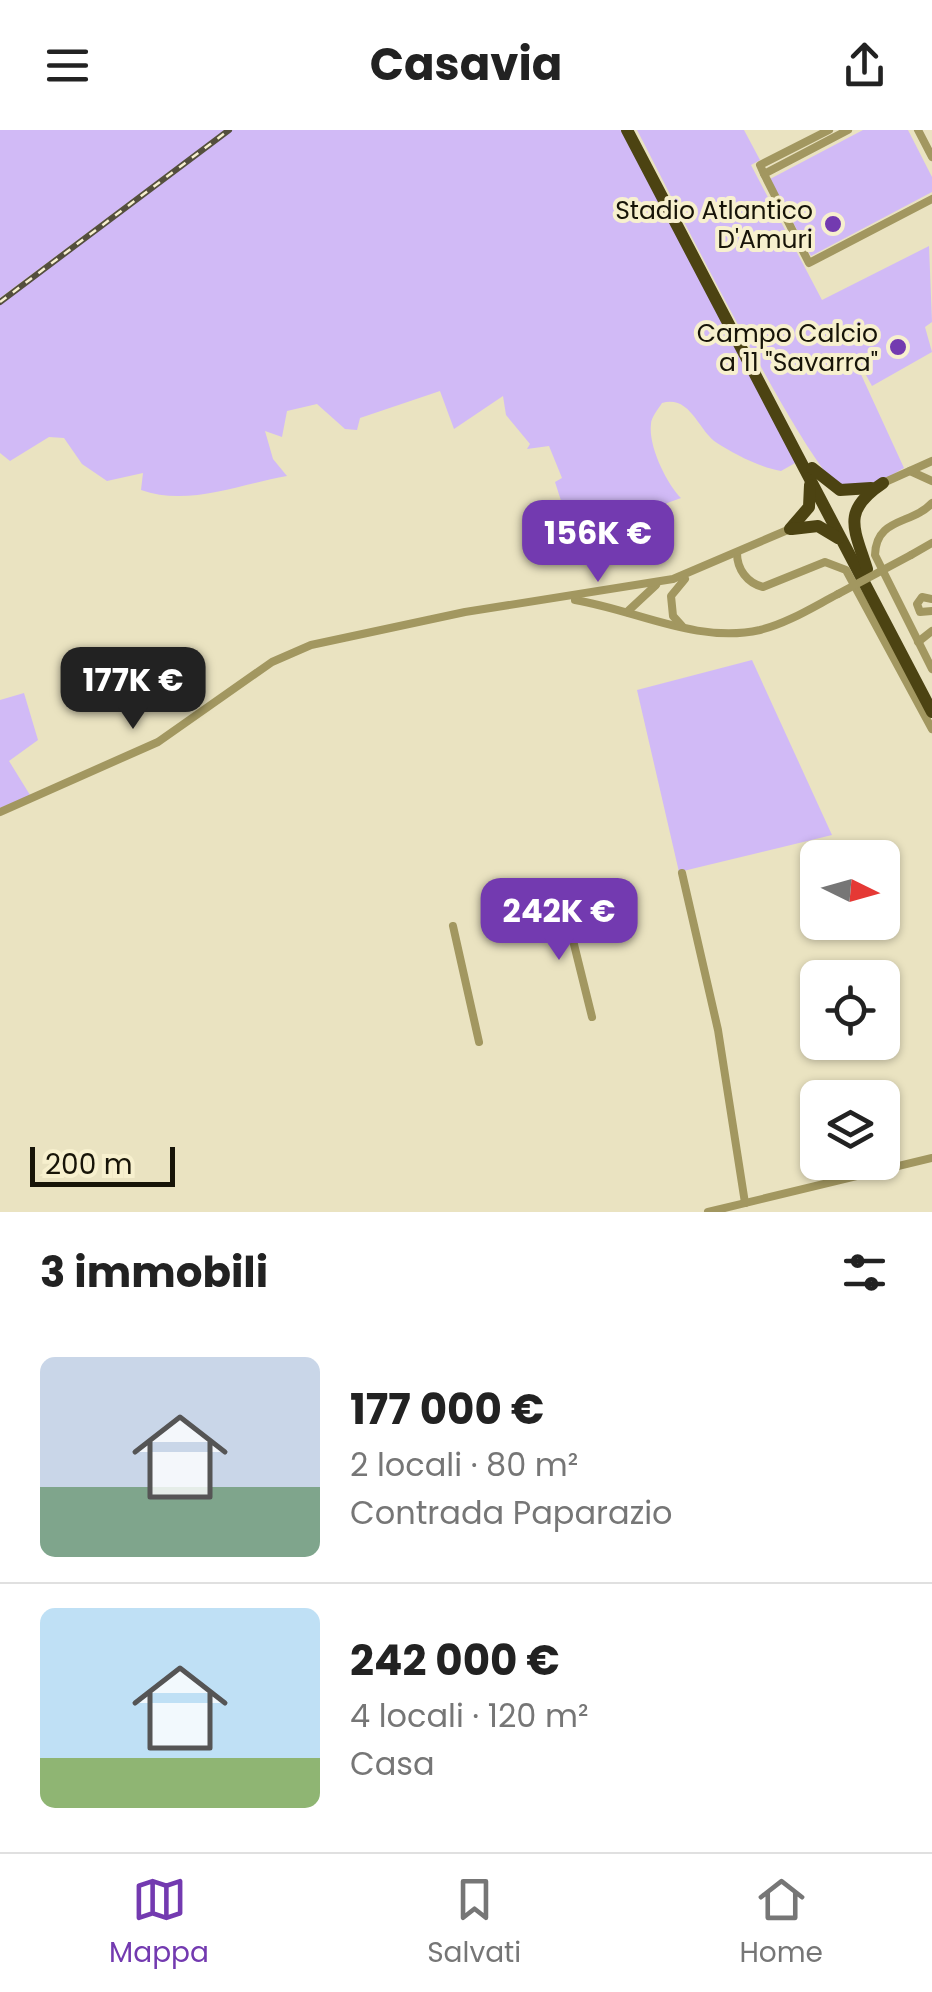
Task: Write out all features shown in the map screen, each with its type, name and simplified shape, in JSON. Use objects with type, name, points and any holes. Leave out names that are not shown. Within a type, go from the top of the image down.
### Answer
[{"type":"highway","points":[[630,130],[932,712]]},
{"type":"highway","points":[[630,130],[932,693]]},
{"type":"highway","points":[[790,529],[806,514],[812,498],[797,454]]},
{"type":"highway","points":[[812,468],[840,490],[858,492],[883,483]]},
{"type":"highway","points":[[866,570],[854,517],[861,500],[883,483]]},
{"type":"highway","points":[[790,529],[828,529],[852,560]]},
{"type":"street","points":[[810,145],[828,130]]},
{"type":"street","points":[[848,130],[760,165],[809,262],[932,199]]},
{"type":"street","points":[[918,130],[932,157]]},
{"type":"street","points":[[883,483],[910,471],[929,463],[930,477],[910,471]]},
{"type":"street","points":[[932,503],[887,526],[875,547],[876,562],[932,668]]},
{"type":"street","points":[[0,812],[158,742],[272,662],[312,644],[377,629],[660,582],[718,562],[790,529]]},
{"type":"street","points":[[566,598],[685,629],[758,630],[787,621],[932,543]]},
{"type":"street","points":[[744,571],[755,545]]},
{"type":"street","points":[[737,553],[744,571]]},
{"type":"street","points":[[718,562],[744,571],[768,586],[824,562],[846,570],[932,729]]},
{"type":"street","points":[[685,629],[673,616],[671,596],[691,573]]},
{"type":"street","points":[[624,611],[660,582]]},
{"type":"street","points":[[624,588],[618,596],[624,611]]},
{"type":"street","points":[[932,588],[917,609],[925,614],[932,611]]},
{"type":"street","points":[[918,642],[932,631]]},
{"type":"street","points":[[682,872],[715,1016],[745,1203]]},
{"type":"street","points":[[563,900],[592,1017]]},
{"type":"street","points":[[453,926],[479,1042]]},
{"type":"street","points":[[708,1212],[932,1158]]},
{"type":"shaded area","points":[[0,130],[225,130],[0,298]]},
{"type":"shaded area","points":[[231,130],[621,130],[797,462],[781,471],[755,463],[710,438],[680,404],[662,403],[651,422],[652,443],[681,498],[648,510],[656,524],[585,538],[579,506],[564,510],[555,482],[562,478],[549,446],[527,449],[530,444],[506,415],[503,396],[454,429],[440,391],[360,418],[357,430],[345,429],[317,404],[287,411],[282,437],[265,431],[273,459],[287,476],[195,495],[159,495],[141,490],[143,473],[107,481],[82,464],[64,438],[49,437],[10,461],[0,453],[0,303]]},
{"type":"shaded area","points":[[637,130],[744,130],[760,160],[751,165],[822,300],[929,246],[932,322],[925,327],[932,352],[872,386],[856,357],[848,360],[854,372],[859,370],[904,468],[874,485],[857,489],[841,487],[824,470],[769,382]]},
{"type":"shaded area","name":"Stadio Atlantico D'Amuri","points":[[863,130],[908,130],[932,177],[932,192],[811,256],[770,179]]},
{"type":"shaded area","points":[[752,660],[832,835],[679,872],[637,690]]},
{"type":"shaded area","points":[[24,693],[38,740],[9,761],[30,795],[0,808],[0,700]]},
{"type":"railway","points":[[0,302],[229,130]]},
{"type":"place","name":"Stadio Atlantico D'Amuri","points":[[833,224]]},
{"type":"place","name":"Campo Calcio a 11 \"Savarra\"","points":[[898,347]]}]
